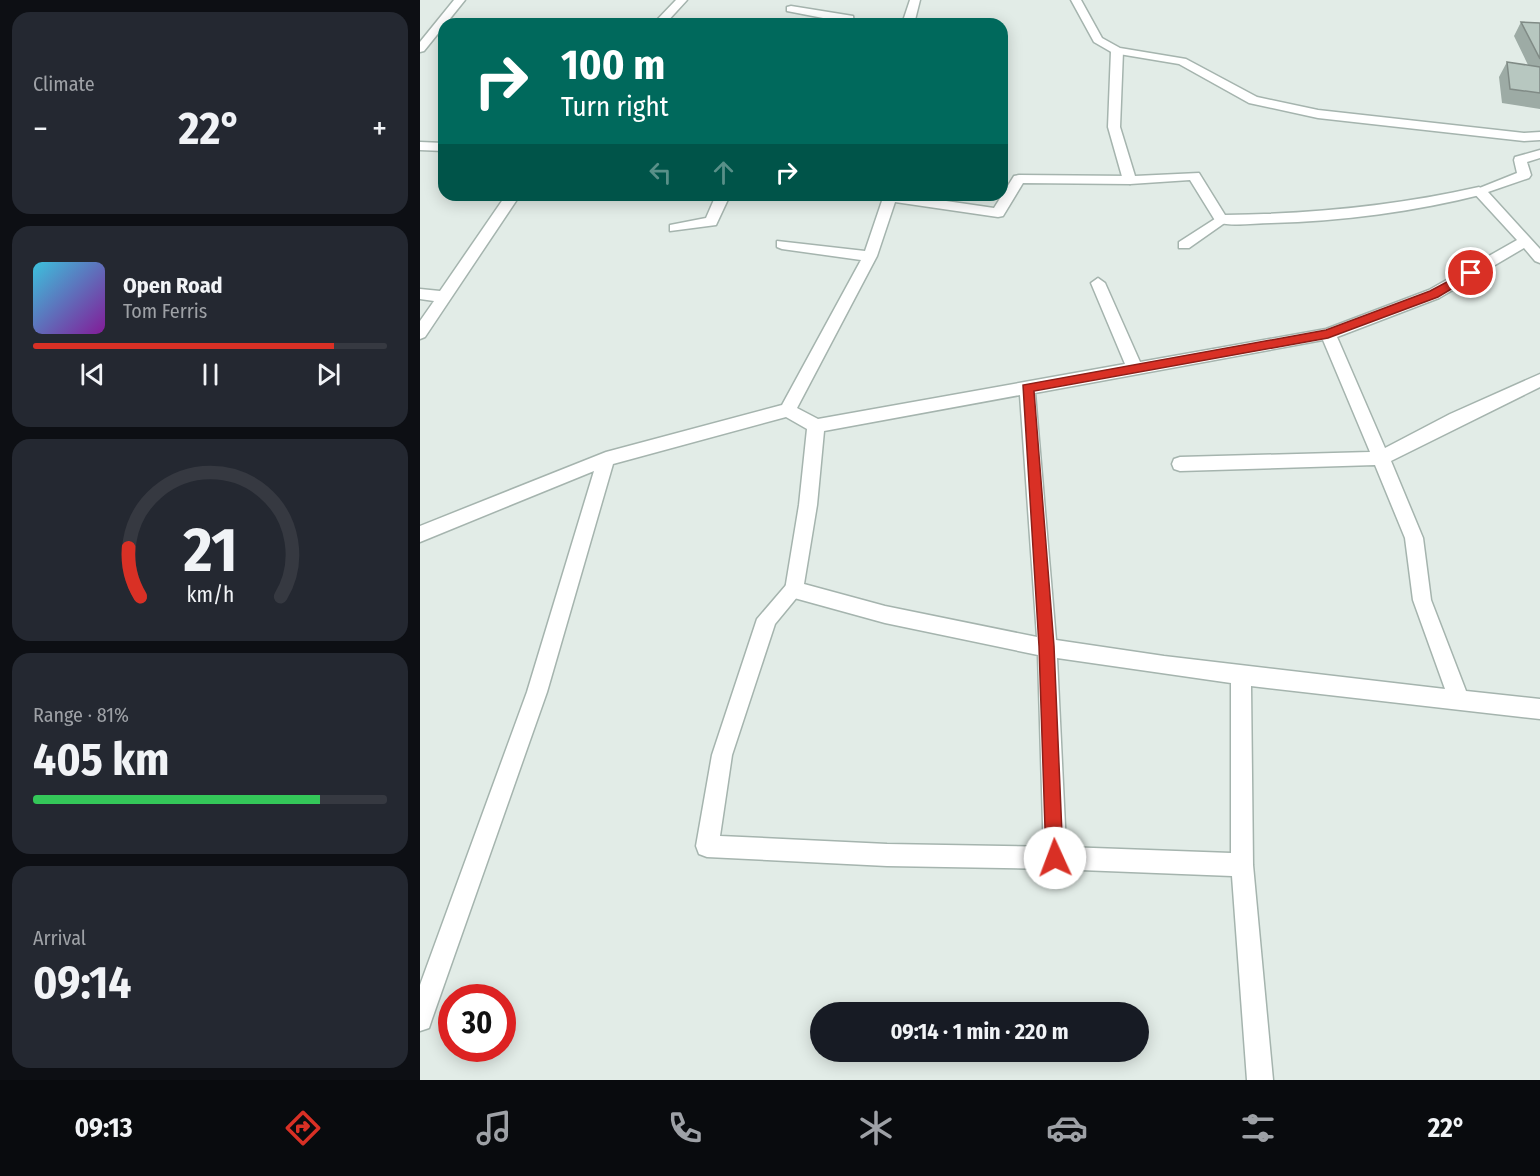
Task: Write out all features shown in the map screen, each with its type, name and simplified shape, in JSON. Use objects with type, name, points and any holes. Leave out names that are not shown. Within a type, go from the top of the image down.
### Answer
[{"type":"street","points":[[445,18],[460,0]]},
{"type":"street","points":[[665,18],[682,0]]},
{"type":"street","points":[[910,18],[915,0]]},
{"type":"street","points":[[1076,0],[1098,40],[1117,51],[1182,61],[1253,100],[1318,114],[1538,139]]},
{"type":"street","points":[[791,9],[849,18]]},
{"type":"street","points":[[420,49],[438,27]]},
{"type":"street","points":[[1117,51],[1114,127],[1131,180]]},
{"type":"street","points":[[420,146],[438,147]]},
{"type":"street","points":[[1184,245],[1221,219],[1272,220],[1368,212],[1434,202],[1479,191],[1524,176],[1520,160],[1540,154]]},
{"type":"street","points":[[1008,197],[1019,179],[1131,180],[1194,176],[1221,219]]},
{"type":"street","points":[[1479,191],[1540,258]]},
{"type":"street","points":[[420,333],[509,201]]},
{"type":"street","points":[[675,228],[711,222],[720,201]]},
{"type":"street","points":[[788,410],[870,256],[888,201]]},
{"type":"street","points":[[922,201],[998,213],[1005,201]]},
{"type":"street","points":[[420,534],[606,459],[788,410],[816,426],[1328,334],[1434,294],[1526,241]]},
{"type":"street","points":[[782,244],[870,256]]},
{"type":"street","points":[[1098,283],[1135,369]]},
{"type":"street","points":[[420,294],[444,297]]},
{"type":"street","points":[[1328,334],[1414,538],[1422,600],[1459,699]]},
{"type":"street","points":[[1180,464],[1382,458],[1456,419],[1540,380]]},
{"type":"street","points":[[1028,388],[1047,646],[1055,858]]},
{"type":"street","points":[[816,426],[808,505],[794,590],[767,619],[763,630],[722,755],[707,846],[887,855],[1242,865]]},
{"type":"street","points":[[420,1019],[537,692],[606,459]]},
{"type":"street","points":[[794,590],[871,613],[1151,666],[1241,674],[1540,709]]},
{"type":"street","points":[[1241,674],[1242,865],[1260,1080]]},
{"type":"building","points":[[1521,22],[1540,23],[1540,59]]},
{"type":"building","points":[[1507,62],[1540,67],[1540,93],[1510,89]]},
{"type":"route","points":[[1055,858],[1047,646],[1028,388],[1328,334],[1434,294],[1471,273]]}]
